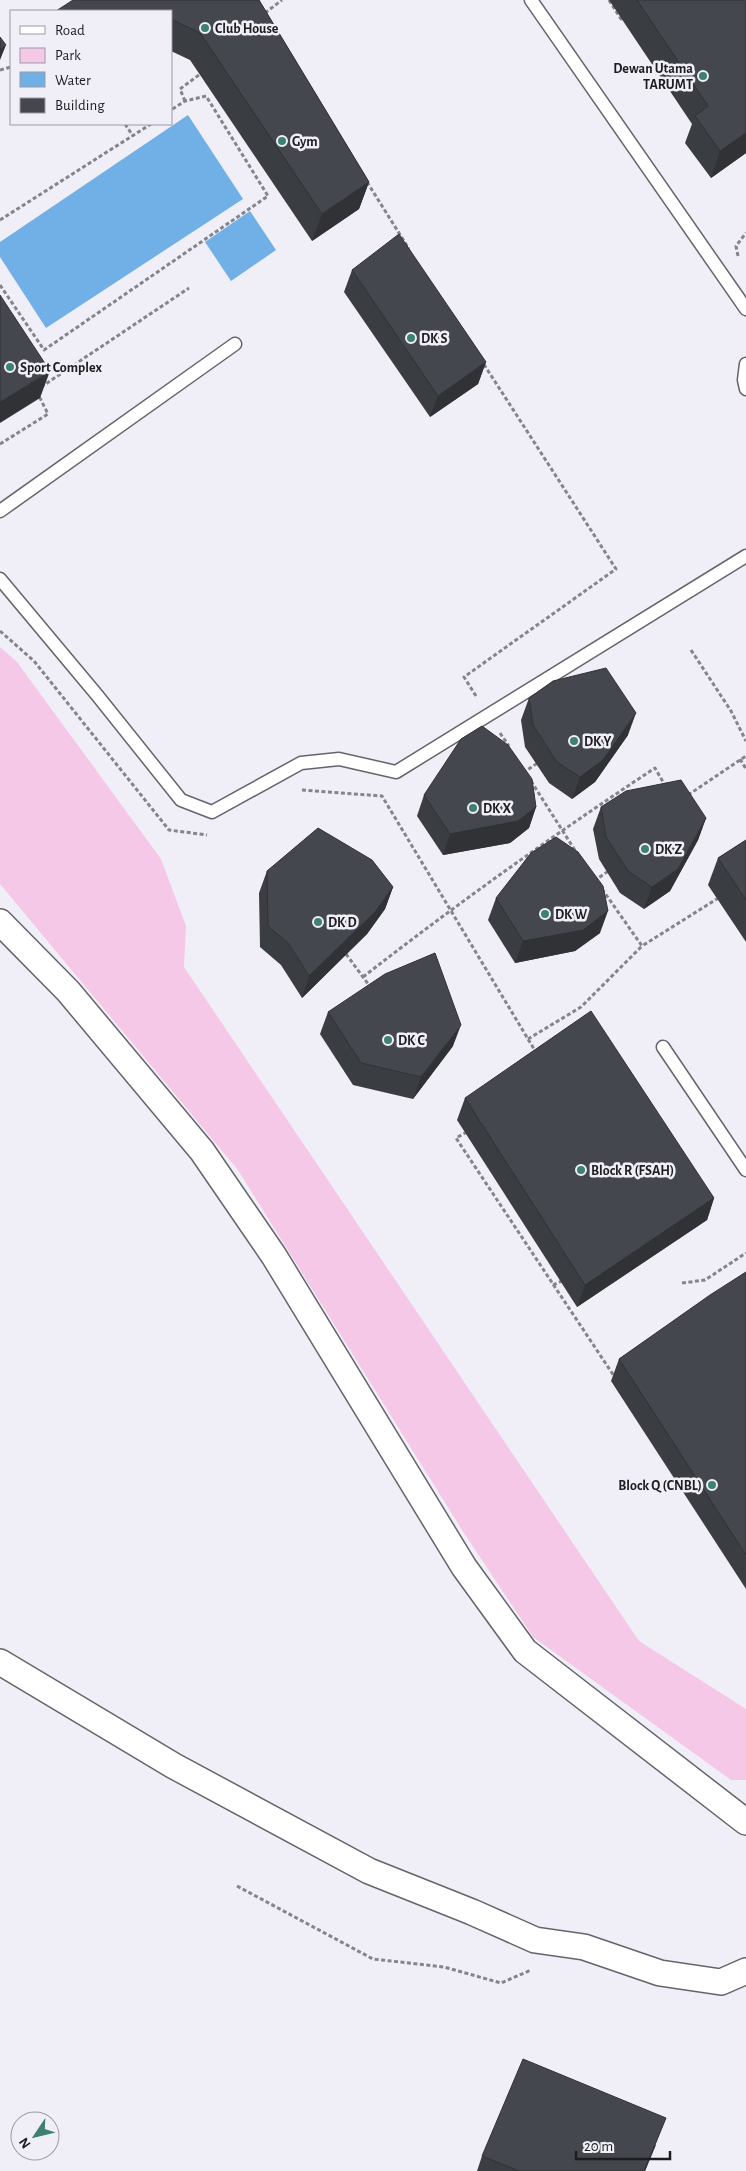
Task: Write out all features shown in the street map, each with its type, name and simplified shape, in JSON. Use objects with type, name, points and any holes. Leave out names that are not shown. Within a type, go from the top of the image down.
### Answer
[{"type":"street","points":[[0,922],[68,991],[202,1151],[274,1256],[464,1566],[525,1651],[746,1822]]},
{"type":"street","points":[[0,1662],[174,1766],[370,1871],[472,1912],[535,1940],[584,1947],[660,1973],[713,1981],[721,1982],[746,1971]]},
{"type":"lane","points":[[531,0],[746,309]]},
{"type":"lane","points":[[0,511],[235,344]]},
{"type":"lane","points":[[746,364],[744,380],[746,389]]},
{"type":"lane","points":[[0,579],[97,695],[181,800],[212,812],[301,763],[339,759],[396,772],[746,556]]},
{"type":"lane","points":[[664,1047],[746,1170]]},
{"type":"path","points":[[262,15],[282,0]]},
{"type":"path","points":[[608,0],[621,20],[628,13]]},
{"type":"path","points":[[185,100],[180,89],[208,69]]},
{"type":"path","points":[[0,285],[44,350],[268,196],[206,96],[185,100],[172,109]]},
{"type":"path","points":[[126,125],[133,136]]},
{"type":"path","points":[[0,220],[150,125]]},
{"type":"path","points":[[362,175],[410,250]]},
{"type":"path","points":[[0,444],[48,414],[37,390],[189,288]]},
{"type":"path","points":[[479,357],[616,569],[464,677],[509,747]]},
{"type":"path","points":[[0,631],[34,661],[169,830],[206,836],[214,831]]},
{"type":"path","points":[[692,650],[731,712],[746,741]]},
{"type":"path","points":[[684,798],[746,756]]},
{"type":"path","points":[[518,777],[545,757]]},
{"type":"path","points":[[740,760],[746,769]]},
{"type":"path","points":[[520,764],[561,830],[581,858]]},
{"type":"path","points":[[363,977],[450,909],[561,830],[655,768],[667,789]]},
{"type":"path","points":[[293,789],[382,796],[538,1055]]},
{"type":"path","points":[[589,885],[614,868]]},
{"type":"path","points":[[591,873],[642,946]]},
{"type":"path","points":[[528,1039],[581,1007],[642,946],[722,896]]},
{"type":"path","points":[[346,954],[372,989]]},
{"type":"path","points":[[472,1128],[456,1138],[619,1384]]},
{"type":"path","points":[[682,1283],[705,1280],[746,1253]]},
{"type":"path","points":[[553,1284],[570,1277]]},
{"type":"path","points":[[237,1886],[373,1959],[444,1967],[501,1983],[535,1968]]},
{"type":"green space","points":[[0,647],[17,662],[161,859],[186,926],[184,967],[639,1641],[746,1709],[746,1780],[731,1780],[533,1637],[462,1530],[238,1170],[0,884]]},
{"type":"water","points":[[188,115],[243,199],[46,328],[0,257],[0,242]]},
{"type":"water","points":[[250,211],[276,250],[231,281],[205,242]]},
{"type":"building","points":[[73,0],[259,0],[369,182],[322,214],[200,33],[172,19],[172,10],[58,10]]},
{"type":"building","name":"Dewan Utama TARUMT","points":[[637,0],[746,0],[746,133],[720,151],[695,116],[708,106]]},
{"type":"building","points":[[0,37],[6,45],[0,49]]},
{"type":"building","name":"DK S","points":[[399,234],[486,362],[438,396],[352,270]]},
{"type":"building","points":[[0,295],[50,371],[0,402]]},
{"type":"building","name":"DK Y","points":[[606,668],[636,713],[603,760],[580,777],[557,762],[533,725],[529,698],[553,681]]},
{"type":"building","name":"DK X","points":[[482,726],[508,745],[532,779],[536,807],[518,821],[450,834],[424,795],[461,739]]},
{"type":"building","name":"DK Z","points":[[681,780],[706,818],[678,869],[652,887],[628,871],[606,837],[601,807],[626,791]]},
{"type":"building","name":"DK D","points":[[318,828],[372,860],[393,887],[375,912],[309,976],[289,944],[268,926],[267,871]]},
{"type":"building","name":"DK W","points":[[556,837],[578,852],[603,886],[608,911],[583,930],[523,941],[496,898],[531,853]]},
{"type":"building","points":[[746,840],[746,900],[718,858]]},
{"type":"building","name":"DK C","points":[[435,953],[461,1025],[421,1077],[361,1063],[328,1012],[385,974]]},
{"type":"building","name":"Block R (FSAH)","points":[[591,1011],[714,1198],[585,1285],[465,1098]]},
{"type":"building","name":"Block Q (CNBL)","points":[[746,1272],[746,1555],[619,1359]]},
{"type":"building","points":[[523,2059],[666,2118],[644,2171],[519,2171],[482,2156]]},
{"type":"place","name":"Club House","points":[[205,28]]},
{"type":"place","name":"Dewan Utama TARUMT","points":[[703,76]]},
{"type":"place","name":"Gym","points":[[282,141]]},
{"type":"place","name":"DK S","points":[[411,338]]},
{"type":"place","name":"Sport Complex","points":[[10,367]]},
{"type":"place","name":"DK Y","points":[[574,741]]},
{"type":"place","name":"DK X","points":[[473,808]]},
{"type":"place","name":"DK Z","points":[[645,849]]},
{"type":"place","name":"DK W","points":[[545,914]]},
{"type":"place","name":"DK D","points":[[318,922]]},
{"type":"place","name":"DK C","points":[[388,1040]]},
{"type":"place","name":"Block R (FSAH)","points":[[581,1170]]},
{"type":"place","name":"Block Q (CNBL)","points":[[712,1485]]}]
